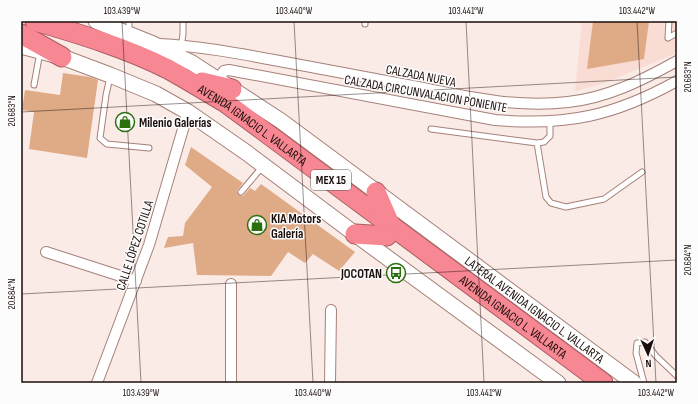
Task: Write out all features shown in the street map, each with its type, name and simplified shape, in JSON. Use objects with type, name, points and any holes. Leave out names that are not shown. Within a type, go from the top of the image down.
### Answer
[{"type":"highway","name":"AVENIDA IGNACIO L. VALLARTA","points":[[35,21],[77,33],[167,69],[226,103],[583,383]]},
{"type":"highway","name":"AVENIDA IGNACIO L. VALLARTA","points":[[21,28],[62,39],[108,55],[150,73],[225,116],[603,383]]},
{"type":"highway","points":[[21,34],[62,57]]},
{"type":"highway","points":[[179,76],[225,84]]},
{"type":"highway","points":[[355,234],[389,231],[376,192]]},
{"type":"street","name":"AVENIDA IGNACIO L. VALLARTA","points":[[96,21],[129,28],[153,44],[180,51],[192,63],[281,121],[436,236]]},
{"type":"street","name":"AVENIDA IGNACIO L. VALLARTA","points":[[21,46],[62,57],[110,75],[156,94],[188,112],[264,165],[355,234],[558,383]]},
{"type":"street","name":"CALZADA NUEVA","points":[[180,51],[246,55],[470,97],[519,104],[569,102],[595,97],[634,84],[677,61]]},
{"type":"street","name":"CALZADA CIRCUNVALACION PONIENTE","points":[[225,84],[224,71],[229,70],[495,120],[550,122],[571,120],[619,108],[641,100],[677,81]]},
{"type":"street","points":[[340,91],[344,73]]},
{"type":"street","points":[[519,104],[522,122]]},
{"type":"street","name":"CALLE LÓPEZ COTILLA","points":[[97,383],[150,245],[188,112]]},
{"type":"street","name":"LATERAL AVENIDA IGNACIO L. VALLARTA","points":[[436,236],[634,383]]},
{"type":"street","points":[[46,252],[136,281]]},
{"type":"street","points":[[231,284],[231,383]]},
{"type":"street","points":[[330,383],[331,310]]},
{"type":"lane","points":[[180,51],[184,34],[183,21]]},
{"type":"lane","points":[[669,21],[668,38],[677,32]]},
{"type":"lane","points":[[34,85],[40,51]]},
{"type":"lane","points":[[110,75],[100,138],[106,144],[149,148]]},
{"type":"lane","points":[[431,129],[537,143],[544,142],[550,136],[550,122]]},
{"type":"lane","points":[[537,143],[546,197],[551,203],[566,207],[604,199],[642,172]]},
{"type":"lane","points":[[241,192],[264,165]]},
{"type":"lane","points":[[644,383],[636,353],[637,343],[645,342],[656,356],[677,376]]},
{"type":"shaded area","points":[[582,21],[677,21],[677,53],[602,84],[575,91]]},
{"type":"building","points":[[593,21],[649,21],[644,59],[587,69]]},
{"type":"building","points":[[63,73],[90,77],[98,80],[87,158],[29,149],[34,112],[22,110],[25,90],[60,95]]},
{"type":"building","points":[[191,147],[243,183],[237,191],[239,195],[243,196],[250,188],[255,191],[261,184],[355,252],[339,271],[313,254],[305,263],[288,252],[271,276],[197,275],[193,243],[164,248],[168,237],[183,236],[185,223],[212,187],[185,165]]},
{"type":"place","name":"Milenio Galerías","points":[[125,122]]},
{"type":"place","name":"KIA Motors Galería","points":[[257,225]]},
{"type":"place","name":"JOCOTAN","points":[[396,273]]}]
